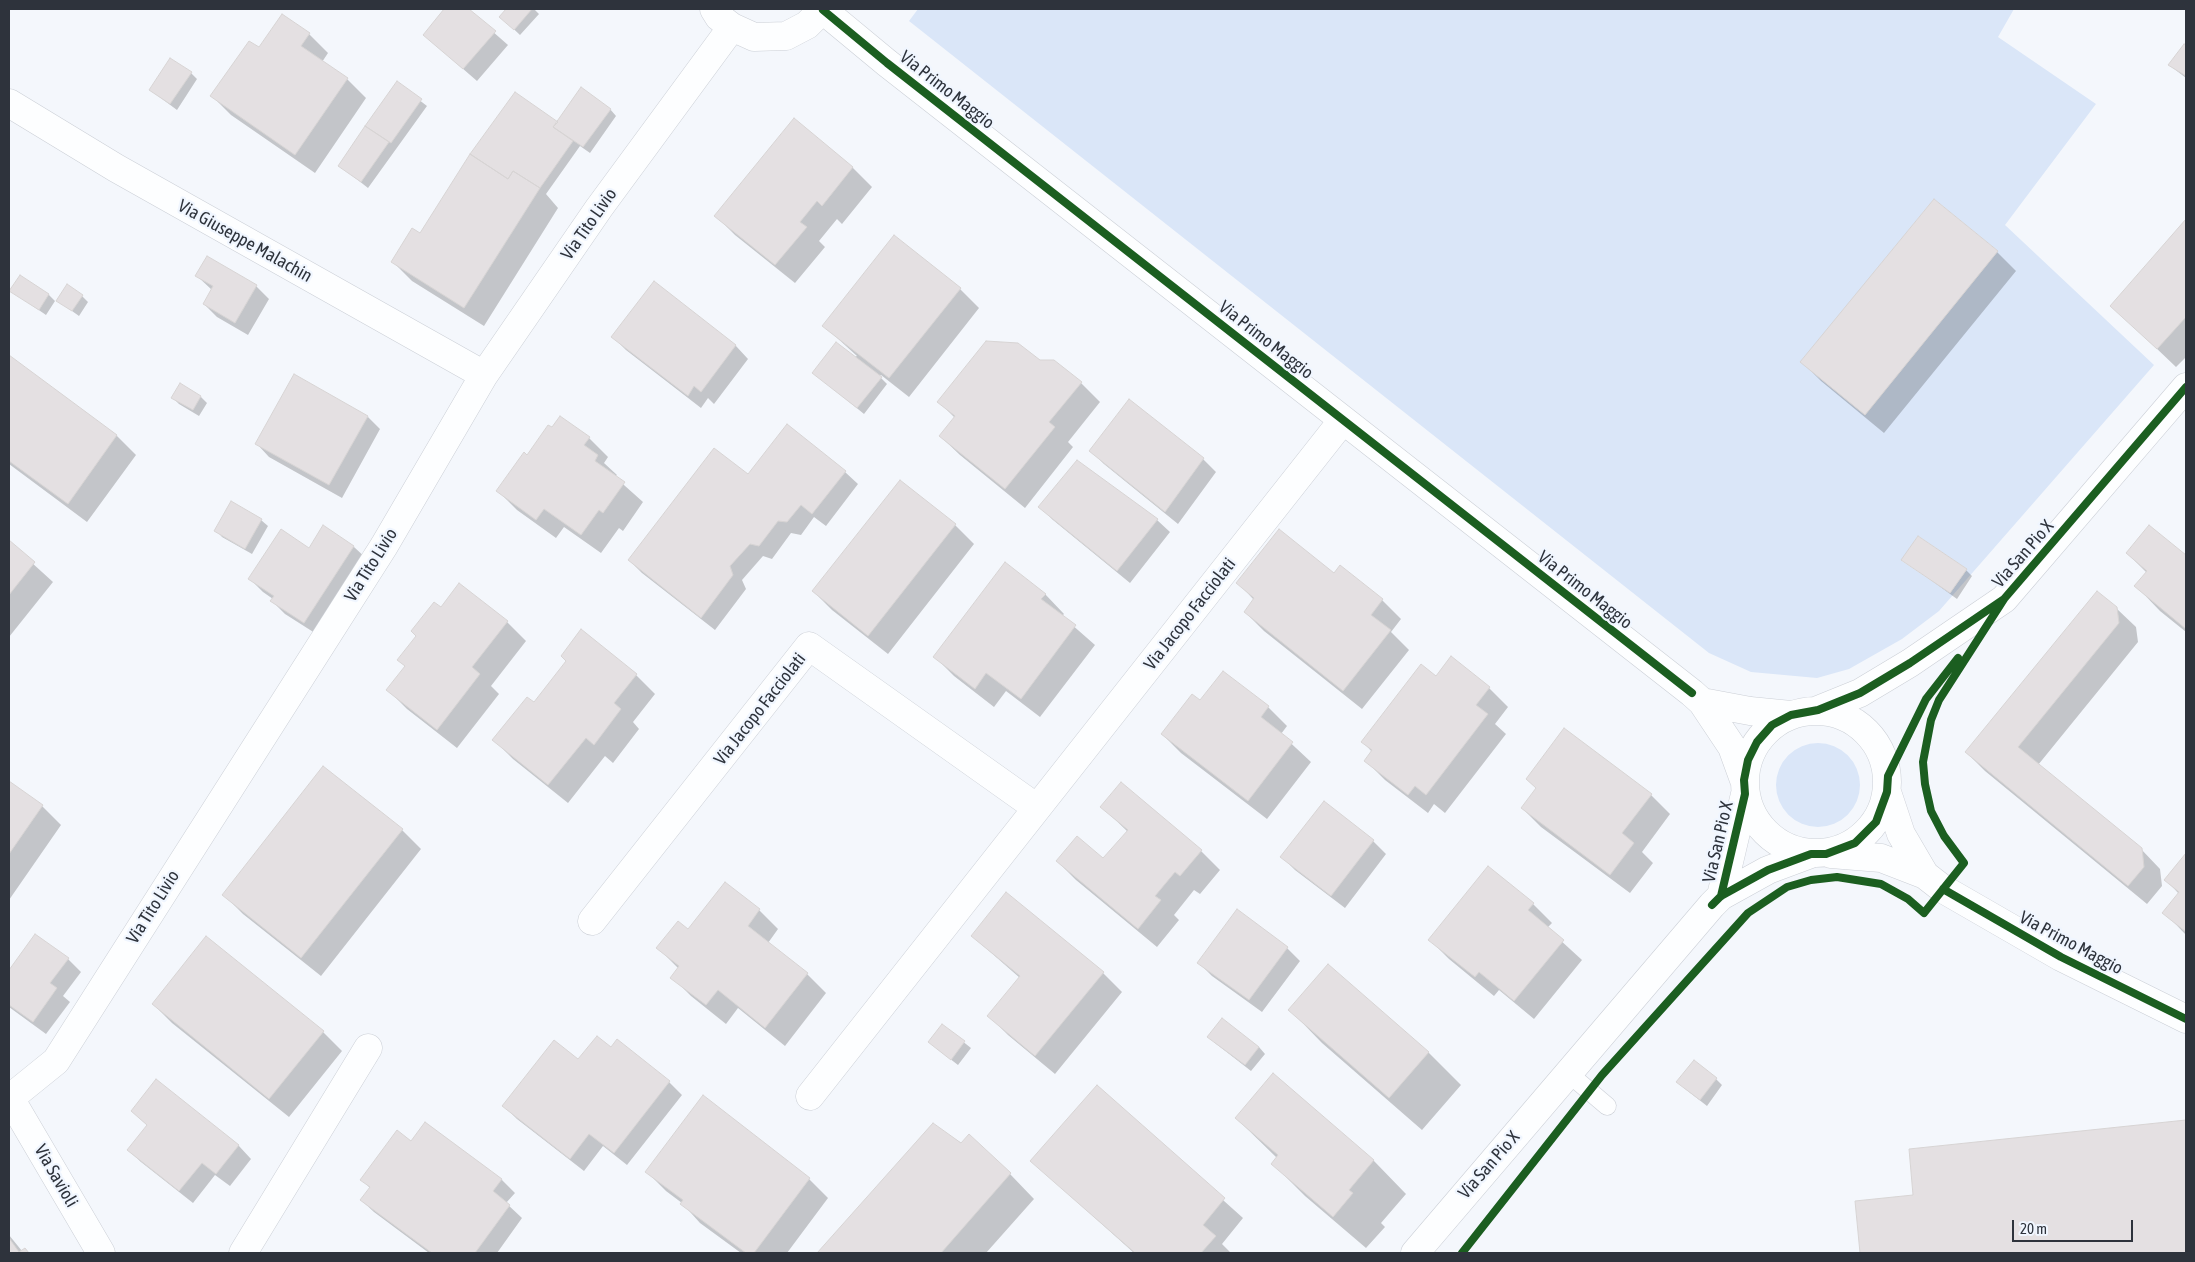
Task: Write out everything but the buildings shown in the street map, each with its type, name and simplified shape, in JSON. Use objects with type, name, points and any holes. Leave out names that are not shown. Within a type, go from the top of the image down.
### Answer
[{"type":"street","name":"Via Primo Maggio","points":[[723,18],[754,37],[786,36],[807,26],[823,9],[887,63],[1702,702],[1732,747],[1753,817],[1767,836],[1788,849],[1818,854],[1881,858],[1925,875],[1943,889],[2061,957],[2186,1019]]},
{"type":"street","name":"Via Tito Livio","points":[[10,1098],[56,1061],[384,546],[484,375],[599,208],[723,18]]},
{"type":"street","name":"Via Giuseppe Malachin","points":[[9,103],[116,168],[484,375]]},
{"type":"street","name":"Via San Pio X","points":[[1818,710],[1860,693],[1910,663],[2004,599],[2186,387]]},
{"type":"street","name":"Via Jacopo Facciolati","points":[[810,1096],[1343,420]]},
{"type":"street","name":"Via Jacopo Facciolati","points":[[592,921],[809,646],[1037,808]]},
{"type":"street","name":"Via Primo Maggio","points":[[1702,702],[1750,711],[1791,715],[1818,710],[1843,716],[1865,730],[1880,751],[1888,776],[1887,792],[1876,822],[1855,843],[1818,854]]},
{"type":"street","name":"Via Primo Maggio","points":[[1744,787],[1748,760],[1757,742],[1772,726],[1791,715]]},
{"type":"street","name":"Via San Pio X","points":[[1721,896],[1744,787]]},
{"type":"street","name":"Via Primo Maggio","points":[[1887,792],[1901,834],[1925,875]]},
{"type":"street","name":"Via San Pio X","points":[[1415,1253],[1721,896],[1768,870],[1818,854]]},
{"type":"street","points":[[243,1253],[368,1048]]},
{"type":"street","name":"Via Savioli","points":[[10,1098],[101,1253]]},
{"type":"lane","points":[[1568,1073],[1607,1106]]},
{"type":"shaded area","points":[[918,9],[2014,9],[1998,37],[2096,104],[2005,225],[2154,365],[1939,611],[1902,639],[1849,669],[1817,678],[1751,672],[1709,653],[909,21]],"holes":[[[1934,199],[1998,251],[1801,362]],[[1918,536],[1967,569],[1950,593],[1902,561]]]},
{"type":"shaded area","points":[[1818,743],[1834,746],[1848,755],[1857,769],[1860,785],[1857,801],[1848,815],[1834,824],[1818,827],[1802,824],[1788,815],[1779,801],[1776,785],[1779,769],[1788,755],[1802,746]]},
{"type":"cycle path","points":[[823,10],[887,63],[1692,693]]},
{"type":"cycle path","points":[[1721,896],[1745,794],[1744,780],[1748,760],[1757,742],[1772,725],[1791,715],[1818,710],[1860,693],[1910,663],[2004,599],[2186,387]]},
{"type":"cycle path","points":[[1462,1253],[1602,1075],[1748,913],[1787,887],[1811,880],[1837,877],[1881,884],[1908,899],[1924,913],[1964,863],[1944,836],[1931,811],[1925,784],[1923,762],[1931,720],[1939,700],[2004,599]]},
{"type":"cycle path","points":[[1712,905],[1721,896],[1768,870],[1811,854],[1826,854],[1855,843],[1876,822],[1887,792],[1888,776],[1926,699],[1958,658]]},
{"type":"cycle path","points":[[1943,889],[2061,957],[2186,1019]]}]
